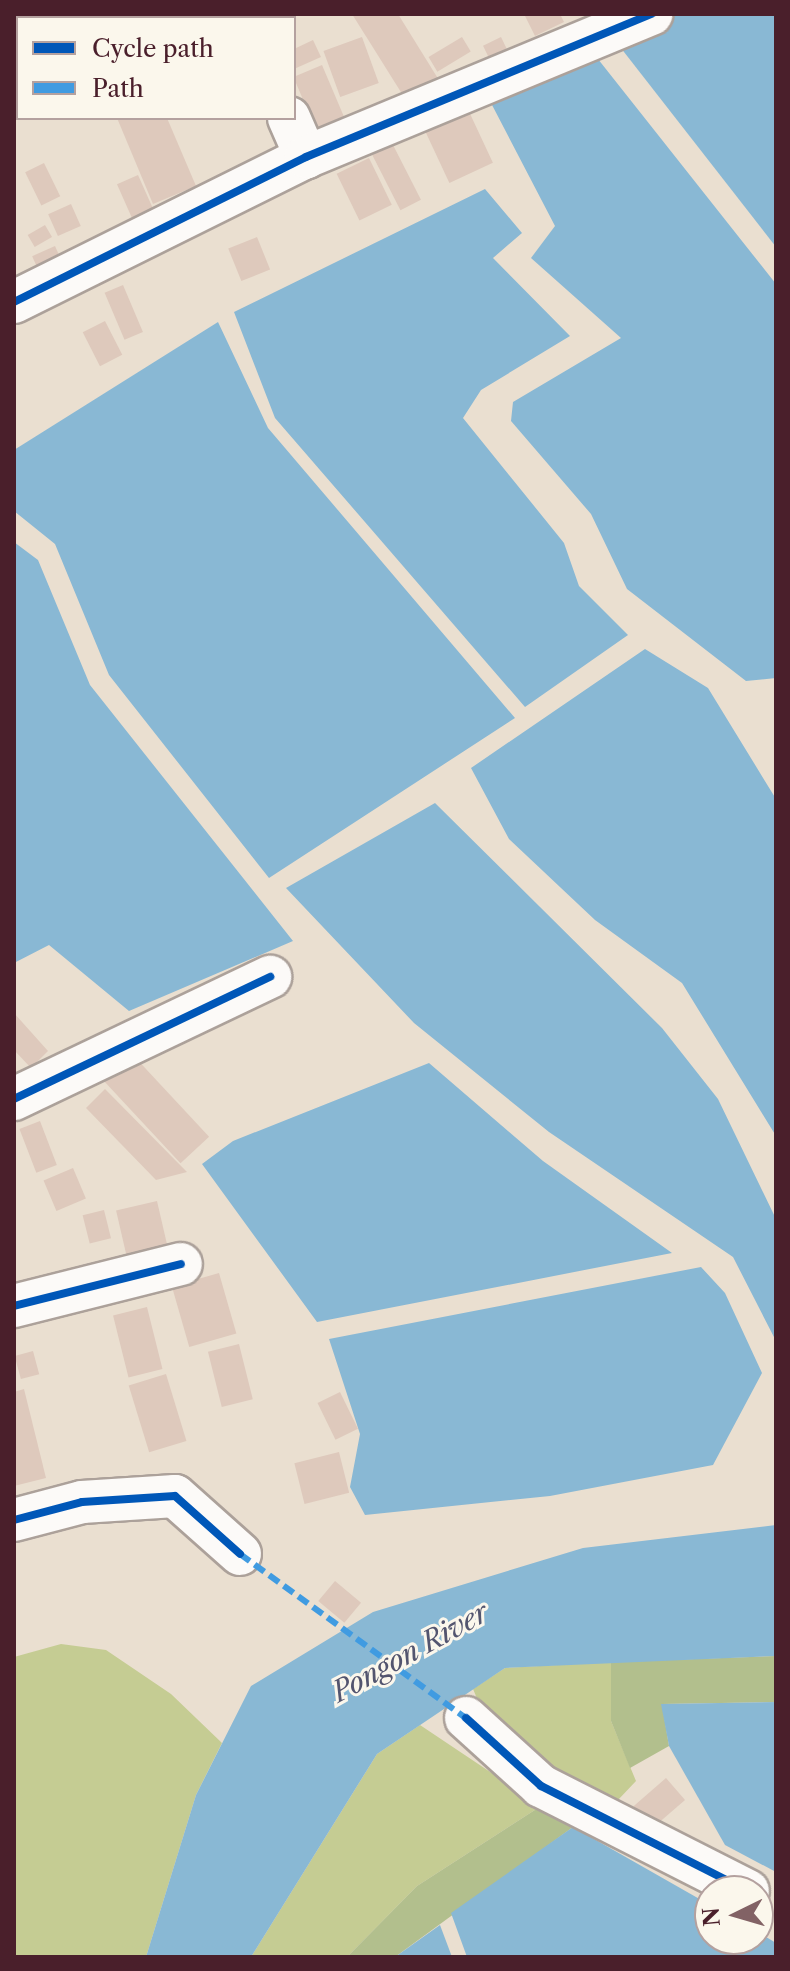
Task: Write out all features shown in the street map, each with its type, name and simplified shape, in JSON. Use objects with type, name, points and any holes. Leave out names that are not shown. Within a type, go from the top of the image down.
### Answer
[{"type":"street","points":[[14,302],[306,157],[652,14]]},
{"type":"street","points":[[290,120],[306,157]]},
{"type":"street","points":[[14,1099],[270,977]]},
{"type":"street","points":[[14,1306],[181,1264]]},
{"type":"street","points":[[14,1520],[82,1502],[175,1496],[240,1554]]},
{"type":"street","points":[[466,1718],[541,1786],[716,1875]]},
{"type":"green space","points":[[61,1644],[106,1650],[171,1694],[222,1743],[196,1795],[146,1957],[14,1957],[14,1657]]},
{"type":"green space","points":[[776,1656],[776,1702],[662,1704],[669,1746],[630,1768],[611,1721],[611,1662]]},
{"type":"green space","points":[[611,1662],[611,1721],[636,1781],[618,1800],[583,1794],[488,1724],[473,1689],[505,1668]]},
{"type":"green space","points":[[420,1725],[541,1806],[417,1886],[347,1957],[251,1957],[377,1754]]},
{"type":"green space","points":[[541,1806],[573,1827],[395,1957],[347,1957],[417,1886]]},
{"type":"water","points":[[678,14],[776,14],[776,247],[617,43]]},
{"type":"water","points":[[594,54],[776,284],[776,678],[746,681],[627,589],[591,514],[511,421],[513,402],[621,338],[531,258],[555,226],[491,103]]},
{"type":"water","points":[[485,189],[522,233],[493,258],[570,336],[481,390],[463,418],[564,543],[579,586],[628,635],[525,707],[275,418],[234,312]]},
{"type":"water","points":[[218,322],[268,428],[515,718],[269,878],[109,675],[55,544],[14,511],[14,450]]},
{"type":"water","points":[[14,542],[38,560],[90,685],[293,941],[129,1011],[49,945],[14,963]]},
{"type":"water","points":[[645,649],[708,688],[776,799],[776,1136],[682,983],[595,920],[509,839],[471,768]]},
{"type":"water","points":[[435,803],[662,1028],[718,1099],[776,1219],[776,1341],[733,1257],[549,1132],[414,1023],[286,888]]},
{"type":"water","points":[[429,1063],[543,1161],[672,1253],[317,1322],[202,1164],[233,1141]]},
{"type":"water","points":[[701,1267],[725,1293],[762,1373],[713,1465],[550,1496],[365,1515],[350,1487],[360,1434],[329,1339]]},
{"type":"water","name":"Pongon River","points":[[776,1525],[776,1656],[505,1668],[377,1754],[251,1957],[146,1957],[196,1795],[251,1686],[373,1612],[583,1548]]},
{"type":"water","points":[[776,1702],[776,1872],[725,1845],[669,1746],[661,1704]]},
{"type":"water","points":[[573,1827],[694,1896],[694,1955],[774,1955],[774,1942],[776,1957],[467,1957],[451,1913]]},
{"type":"water","points":[[440,1925],[452,1957],[395,1957]]},
{"type":"building","points":[[161,14],[225,14],[225,16]]},
{"type":"building","points":[[352,14],[398,14],[442,85],[409,105]]},
{"type":"building","points":[[524,14],[560,14],[564,22],[535,36]]},
{"type":"building","points":[[362,37],[379,83],[340,97],[323,51]]},
{"type":"building","points":[[462,37],[471,52],[437,72],[429,57]]},
{"type":"building","points":[[501,37],[512,59],[494,68],[483,46]]},
{"type":"building","points":[[313,40],[321,57],[296,68],[296,48]]},
{"type":"building","points":[[322,65],[345,119],[317,131],[296,83],[296,76]]},
{"type":"building","points":[[465,103],[493,163],[449,183],[421,123]]},
{"type":"building","points":[[118,120],[168,120],[196,186],[153,204]]},
{"type":"building","points":[[391,141],[421,200],[400,210],[371,151]]},
{"type":"building","points":[[369,158],[392,205],[359,221],[337,174]]},
{"type":"building","points":[[44,163],[60,196],[41,205],[25,172]]},
{"type":"building","points":[[138,175],[155,213],[134,223],[117,184]]},
{"type":"building","points":[[71,204],[81,226],[58,236],[48,214]]},
{"type":"building","points":[[45,225],[52,237],[35,247],[28,235]]},
{"type":"building","points":[[257,237],[270,269],[241,281],[228,249]]},
{"type":"building","points":[[55,246],[62,262],[39,272],[32,256]]},
{"type":"building","points":[[123,285],[143,332],[125,340],[105,293]]},
{"type":"building","points":[[105,321],[122,355],[100,366],[83,332]]},
{"type":"building","points":[[14,1013],[48,1051],[31,1068],[14,1050]]},
{"type":"building","points":[[132,1054],[209,1137],[181,1163],[103,1081]]},
{"type":"building","points":[[105,1089],[187,1172],[156,1180],[86,1108]]},
{"type":"building","points":[[40,1121],[57,1165],[36,1173],[19,1129]]},
{"type":"building","points":[[73,1168],[86,1198],[56,1211],[44,1181]]},
{"type":"building","points":[[157,1201],[169,1255],[128,1264],[116,1210]]},
{"type":"building","points":[[104,1210],[111,1238],[90,1243],[83,1215]]},
{"type":"building","points":[[219,1273],[236,1334],[189,1347],[172,1287]]},
{"type":"building","points":[[147,1307],[162,1369],[129,1378],[113,1315]]},
{"type":"building","points":[[239,1344],[253,1399],[222,1407],[208,1352]]},
{"type":"building","points":[[33,1351],[39,1374],[21,1379],[15,1356]]},
{"type":"building","points":[[166,1374],[186,1441],[149,1452],[129,1385]]},
{"type":"building","points":[[24,1389],[46,1478],[14,1486],[14,1392]]},
{"type":"building","points":[[340,1392],[358,1429],[336,1440],[318,1403]]},
{"type":"building","points":[[339,1452],[349,1493],[305,1504],[294,1463]]},
{"type":"building","points":[[335,1581],[361,1603],[344,1623],[318,1601]]},
{"type":"building","points":[[666,1778],[685,1800],[653,1828],[634,1806]]},
{"type":"marked path","points":[[240,1554],[466,1718]]},
{"type":"cycle path","points":[[14,302],[306,157],[652,14]]},
{"type":"cycle path","points":[[14,1099],[270,977]]},
{"type":"cycle path","points":[[14,1306],[181,1264]]},
{"type":"cycle path","points":[[14,1520],[82,1502],[175,1496],[240,1554]]},
{"type":"cycle path","points":[[466,1718],[541,1786],[716,1875]]}]
